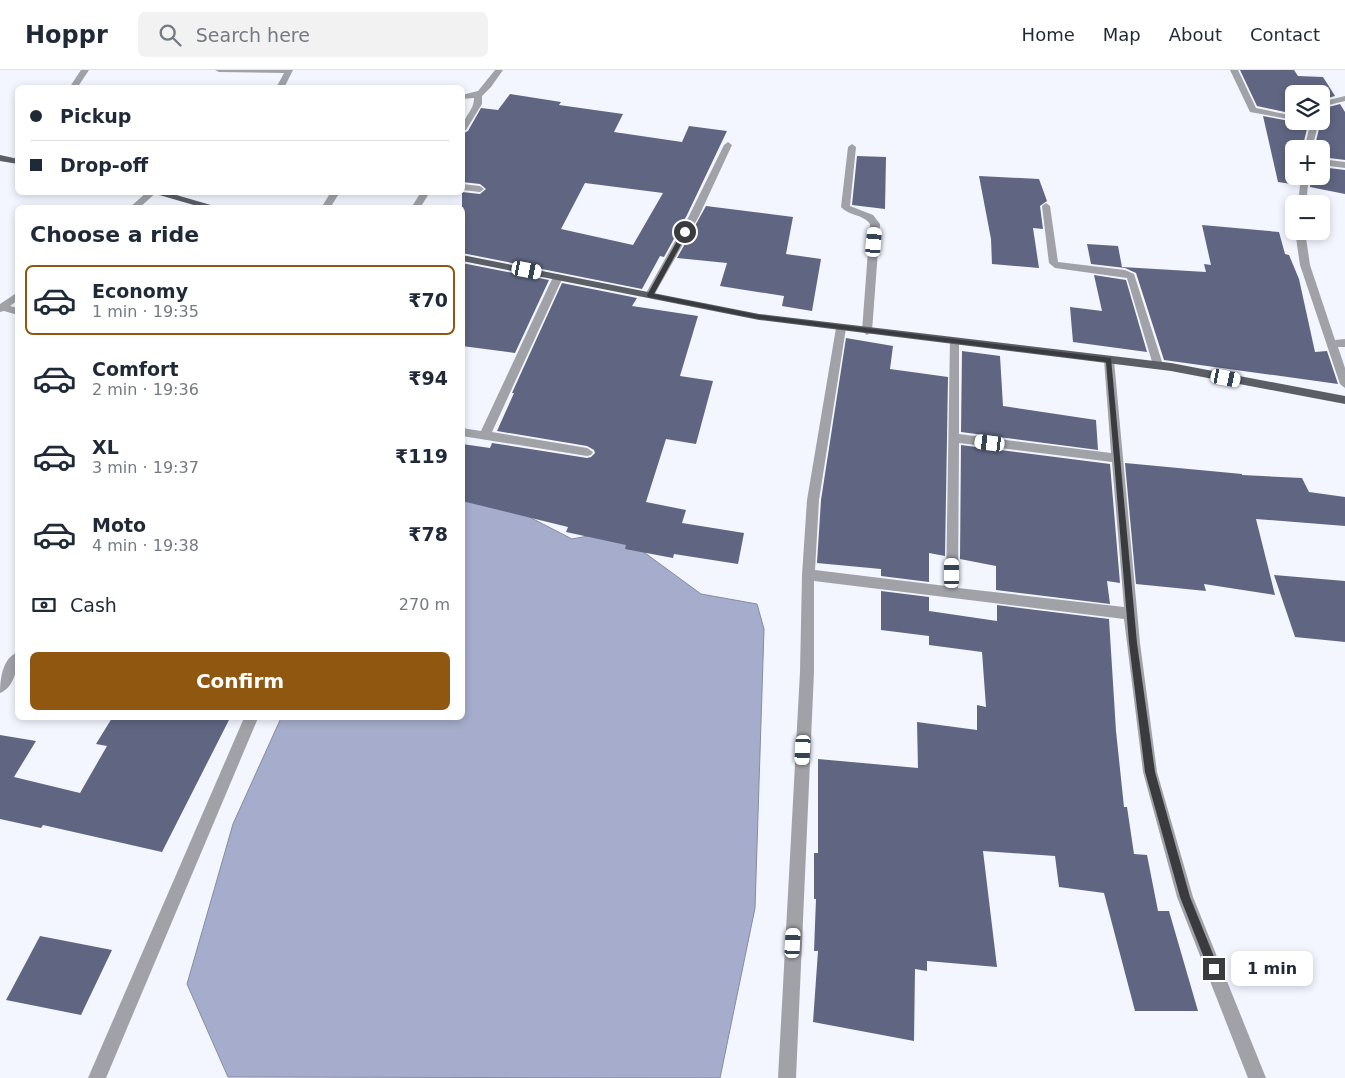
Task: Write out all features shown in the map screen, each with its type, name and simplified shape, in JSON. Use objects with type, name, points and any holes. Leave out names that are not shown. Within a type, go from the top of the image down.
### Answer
[{"type":"main road","points":[[0,158],[15,161]]},
{"type":"main road","points":[[166,195],[205,205]]},
{"type":"main road","points":[[465,259],[759,317],[1158,366],[1345,400]]},
{"type":"street","points":[[74,85],[85,70]]},
{"type":"street","points":[[219,70],[289,70],[282,85]]},
{"type":"street","points":[[465,125],[478,104],[478,96],[499,70]]},
{"type":"street","points":[[1234,70],[1253,110],[1285,116]]},
{"type":"street","points":[[465,97],[478,96]]},
{"type":"street","points":[[1330,102],[1345,98]]},
{"type":"street","points":[[650,295],[694,216],[728,145]]},
{"type":"street","points":[[852,147],[844,207],[870,216],[876,224],[867,331]]},
{"type":"street","points":[[1330,163],[1345,165]]},
{"type":"street","points":[[465,186],[480,189]]},
{"type":"street","points":[[138,205],[155,195]]},
{"type":"street","points":[[1046,206],[1052,261],[1056,265],[1125,273],[1131,276],[1158,366]]},
{"type":"street","points":[[1301,240],[1305,265],[1345,384]]},
{"type":"street","points":[[485,435],[558,277]]},
{"type":"street","points":[[1,308],[15,297]]},
{"type":"street","points":[[1,308],[15,311]]},
{"type":"street","points":[[787,1078],[807,672],[808,575],[814,500],[840,328]]},
{"type":"street","points":[[952,592],[954,342]]},
{"type":"street","points":[[1331,344],[1345,343]]},
{"type":"street","points":[[1109,360],[1133,643],[1150,772],[1185,897],[1256,1078]]},
{"type":"street","points":[[465,432],[587,452]]},
{"type":"street","points":[[953,438],[1118,458]]},
{"type":"street","points":[[808,575],[1131,614]]},
{"type":"street","points":[[0,687],[15,663]]},
{"type":"street","points":[[96,1078],[250,720]]},
{"type":"water","points":[[475,489],[572,539],[615,531],[701,594],[757,604],[764,629],[755,908],[720,1078],[228,1077],[187,984],[233,824],[280,720],[465,720],[465,494]]},
{"type":"building","points":[[1240,70],[1294,70],[1298,76],[1323,77],[1328,85],[1285,85],[1285,112],[1257,106]]},
{"type":"building","points":[[1330,88],[1335,96],[1330,97]]},
{"type":"building","points":[[510,94],[561,102],[559,105],[623,114],[614,132],[682,142],[689,126],[727,131],[687,215],[664,257],[660,256],[642,289],[465,254],[465,205],[462,205],[462,195],[465,195],[465,192],[480,194],[486,189],[480,184],[465,182],[465,132],[468,131],[481,108],[498,110]],"holes":[[[585,183],[663,193],[633,245],[561,229]]]},
{"type":"building","points":[[1340,104],[1345,112],[1345,160],[1330,158],[1330,140],[1316,140],[1319,130],[1330,130],[1330,107]]},
{"type":"building","points":[[1263,116],[1285,120],[1285,130],[1307,130],[1304,140],[1285,140],[1285,183],[1278,182]]},
{"type":"building","points":[[857,156],[886,157],[885,209],[852,205]]},
{"type":"building","points":[[1330,168],[1345,170],[1345,194],[1310,187],[1310,185],[1330,185]]},
{"type":"building","points":[[979,176],[1039,179],[1047,201],[1040,206],[1043,229],[1033,228],[1039,268],[992,264],[991,239]]},
{"type":"building","points":[[706,206],[793,217],[786,254],[821,259],[812,311],[782,306],[784,296],[720,286],[727,263],[677,258]]},
{"type":"building","points":[[1202,225],[1279,232],[1285,254],[1289,255],[1299,279],[1315,352],[1327,351],[1338,384],[1164,360],[1136,273],[1125,268],[1091,264],[1087,244],[1118,246],[1122,267],[1206,272],[1204,264],[1211,265]]},
{"type":"building","points":[[465,264],[549,280],[515,353],[465,346]]},
{"type":"building","points":[[1094,275],[1126,280],[1147,352],[1073,342],[1070,307],[1102,311]]},
{"type":"building","points":[[562,283],[637,298],[632,306],[698,316],[680,376],[713,381],[696,444],[666,439],[646,502],[686,510],[682,523],[744,533],[738,564],[674,554],[673,558],[625,549],[626,545],[566,532],[568,527],[465,502],[465,444],[490,448],[492,443],[587,458],[595,453],[594,450],[587,446],[497,431],[514,393],[512,393]]},
{"type":"building","points":[[846,338],[893,346],[890,369],[948,377],[945,556],[929,553],[929,582],[881,576],[881,569],[817,563],[821,500]]},
{"type":"building","points":[[962,351],[1000,356],[1003,406],[1096,420],[1098,450],[961,432]]},
{"type":"building","points":[[961,445],[1110,464],[1120,583],[1107,581],[1110,604],[996,590],[996,566],[960,559]]},
{"type":"building","points":[[1125,463],[1242,475],[1302,478],[1309,492],[1345,497],[1345,526],[1256,519],[1275,595],[1204,584],[1206,591],[1136,584]]},
{"type":"building","points":[[1274,575],[1345,581],[1345,642],[1295,637]]},
{"type":"building","points":[[881,591],[929,597],[929,611],[997,621],[997,605],[1109,619],[1116,731],[1124,807],[1127,807],[1134,854],[1147,855],[1158,911],[1169,911],[1198,1011],[1135,1011],[1104,893],[1059,887],[1055,856],[983,851],[997,967],[927,961],[927,971],[915,969],[914,1041],[813,1022],[818,951],[814,951],[816,899],[814,899],[814,853],[818,853],[818,759],[918,768],[917,722],[977,730],[977,705],[986,707],[982,652],[929,645],[929,636],[881,630]]},
{"type":"building","points":[[111,720],[229,720],[162,852],[43,825],[41,828],[0,819],[0,735],[36,741],[14,777],[80,793],[107,746],[96,744]]},
{"type":"building","points":[[40,936],[112,950],[81,1015],[6,1000]]},
{"type":"route","points":[[685,232],[650,295],[759,317],[1109,360],[1133,643],[1150,772],[1185,897],[1214,969]]}]
